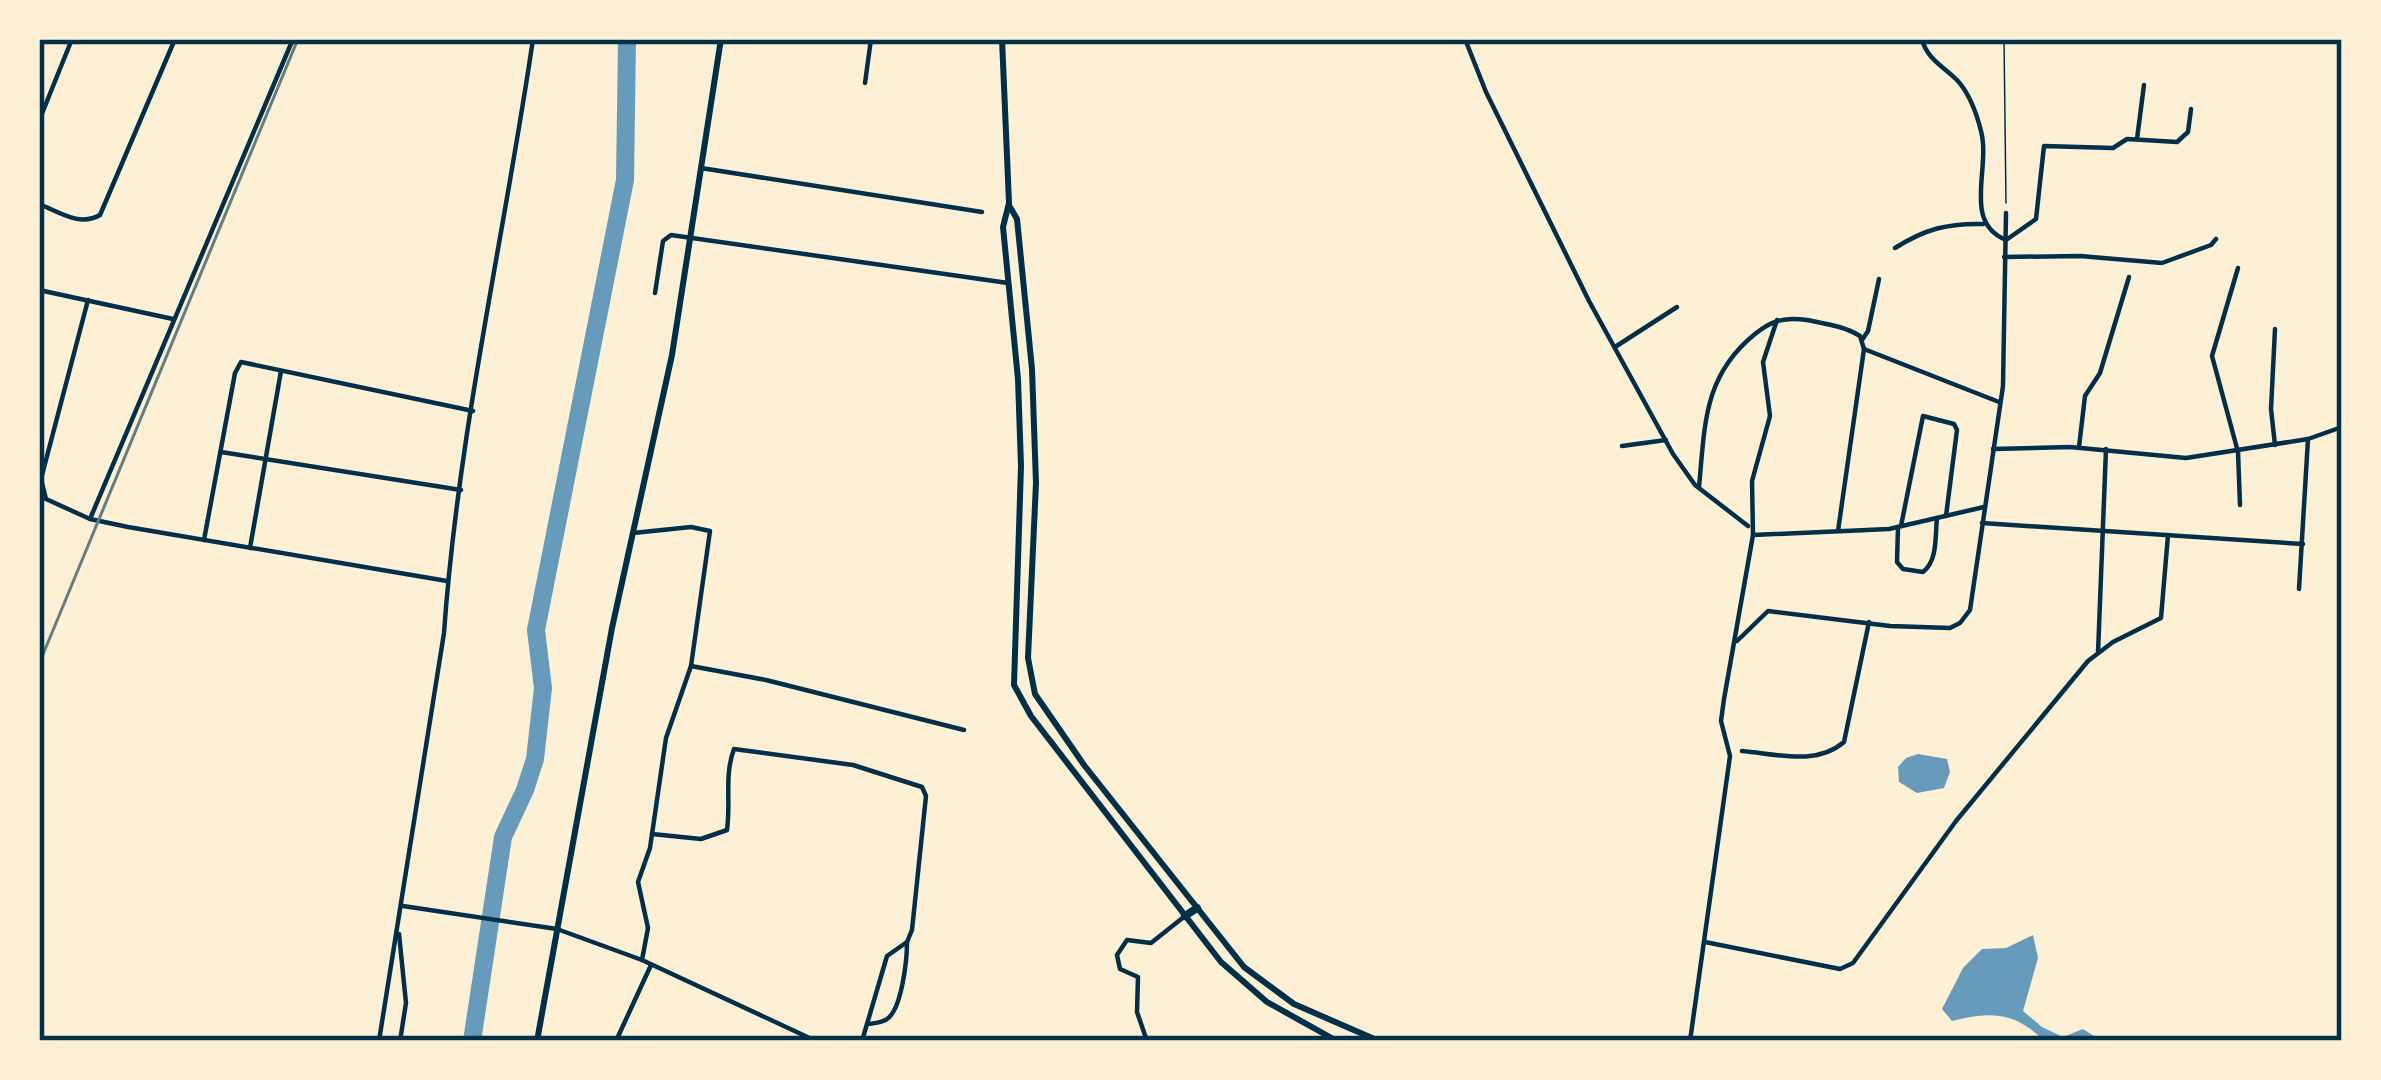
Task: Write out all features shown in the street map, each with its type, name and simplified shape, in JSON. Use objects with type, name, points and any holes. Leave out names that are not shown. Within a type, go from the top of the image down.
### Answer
[{"type":"highway","points":[[1185,916],[1196,908]]},
{"type":"main road","points":[[537,1041],[603,674],[672,355],[721,39]]},
{"type":"main road","points":[[1002,39],[1009,203],[1003,227],[1021,466],[1014,685],[1031,716],[1185,916],[1244,984],[1287,1016],[1337,1041]]},
{"type":"main road","points":[[1009,203],[1017,219],[1032,369],[1036,483],[1028,658],[1031,685],[1084,765],[1244,968],[1324,1018],[1379,1041]]},
{"type":"street","points":[[39,122],[72,39]]},
{"type":"street","points":[[39,204],[87,222],[100,215],[175,39]]},
{"type":"street","points":[[90,519],[292,39]]},
{"type":"street","points":[[379,1041],[533,39]]},
{"type":"street","points":[[865,82],[871,39]]},
{"type":"street","points":[[1466,39],[1486,92],[1666,440],[1698,489],[1750,527]]},
{"type":"street","points":[[1922,39],[1925,50],[1960,83],[1981,130],[1980,217],[2006,240]]},
{"type":"street","points":[[2137,140],[2144,85]]},
{"type":"street","points":[[2006,240],[2036,219],[2044,146],[2113,148],[2126,139],[2176,142],[2188,132],[2192,109]]},
{"type":"street","points":[[701,168],[982,212]]},
{"type":"street","points":[[1736,642],[1768,611],[1950,628],[1970,610],[2000,402],[2006,213]]},
{"type":"street","points":[[1895,248],[1952,223],[1983,224]]},
{"type":"street","points":[[655,293],[665,238],[692,237],[1008,283]]},
{"type":"street","points":[[2004,256],[2162,263],[2216,239]]},
{"type":"street","points":[[2238,268],[2212,356],[2238,452],[2240,505]]},
{"type":"street","points":[[2079,447],[2085,396],[2100,374],[2129,277]]},
{"type":"street","points":[[1862,340],[1879,278]]},
{"type":"street","points":[[39,290],[173,320]]},
{"type":"street","points":[[88,300],[41,479],[46,499],[90,519],[448,581]]},
{"type":"street","points":[[1615,347],[1677,307]]},
{"type":"street","points":[[1698,489],[1708,407],[1720,371],[1734,352],[1777,320],[1796,318],[1841,327],[1862,340],[1864,349],[1838,531]]},
{"type":"street","points":[[1690,1041],[1730,756],[1721,721],[1753,536],[1752,481],[1770,416],[1763,362],[1777,320]]},
{"type":"street","points":[[2275,329],[2275,445]]},
{"type":"street","points":[[1864,349],[2000,402]]},
{"type":"street","points":[[204,540],[241,362],[473,411]]},
{"type":"street","points":[[250,548],[281,369]]},
{"type":"street","points":[[1937,518],[1930,566],[1923,572],[1903,569],[1897,562],[1899,526],[1923,416],[1954,424],[1958,430],[1946,516]]},
{"type":"street","points":[[1993,449],[2106,448],[2186,458],[2308,439],[2342,427]]},
{"type":"street","points":[[2299,589],[2308,439]]},
{"type":"street","points":[[1622,446],[1666,440]]},
{"type":"street","points":[[2098,653],[2106,448]]},
{"type":"street","points":[[221,452],[461,490]]},
{"type":"street","points":[[1753,536],[1899,526],[1984,507]]},
{"type":"street","points":[[1982,523],[2302,544]]},
{"type":"street","points":[[633,533],[691,527],[710,531],[692,665],[666,738],[652,834],[644,875],[638,882],[648,928],[642,960]]},
{"type":"street","points":[[1705,942],[1849,967],[2012,751],[2098,653],[2161,619],[2168,535]]},
{"type":"street","points":[[1742,751],[1810,758],[1832,753],[1844,742],[1869,622]]},
{"type":"street","points":[[692,665],[964,730]]},
{"type":"street","points":[[652,834],[701,839],[727,830],[726,771],[734,749],[815,758],[919,785],[926,796],[916,911],[904,971],[888,1019],[868,1024]]},
{"type":"street","points":[[401,906],[557,928],[642,960],[816,1041]]},
{"type":"street","points":[[1147,1041],[1137,1012],[1138,976],[1120,969],[1117,955],[1127,940],[1146,945],[1185,916]]},
{"type":"street","points":[[398,924],[406,1003],[400,1041]]},
{"type":"street","points":[[862,1041],[887,956],[907,942]]},
{"type":"street","points":[[616,1041],[651,965]]},
{"type":"street","points":[[790,1041],[794,1031]]},
{"type":"path","points":[[2004,39],[2006,213]]},
{"type":"water","points":[[1918,754],[1947,759],[1950,772],[1944,788],[1917,793],[1899,782],[1898,767]]},
{"type":"water","points":[[2033,935],[2038,958],[2023,1011],[2063,1037],[2083,1029],[2114,1041],[2038,1041],[2040,1037],[2030,1028],[2009,1018],[1988,1015],[1952,1021],[1942,1009],[1963,968],[1982,949],[2006,948]]},
{"type":"waterway","points":[[472,1041],[503,837],[535,759],[543,688],[536,630],[625,180],[627,39]]},
{"type":"railway","points":[[39,664],[298,39]]}]
